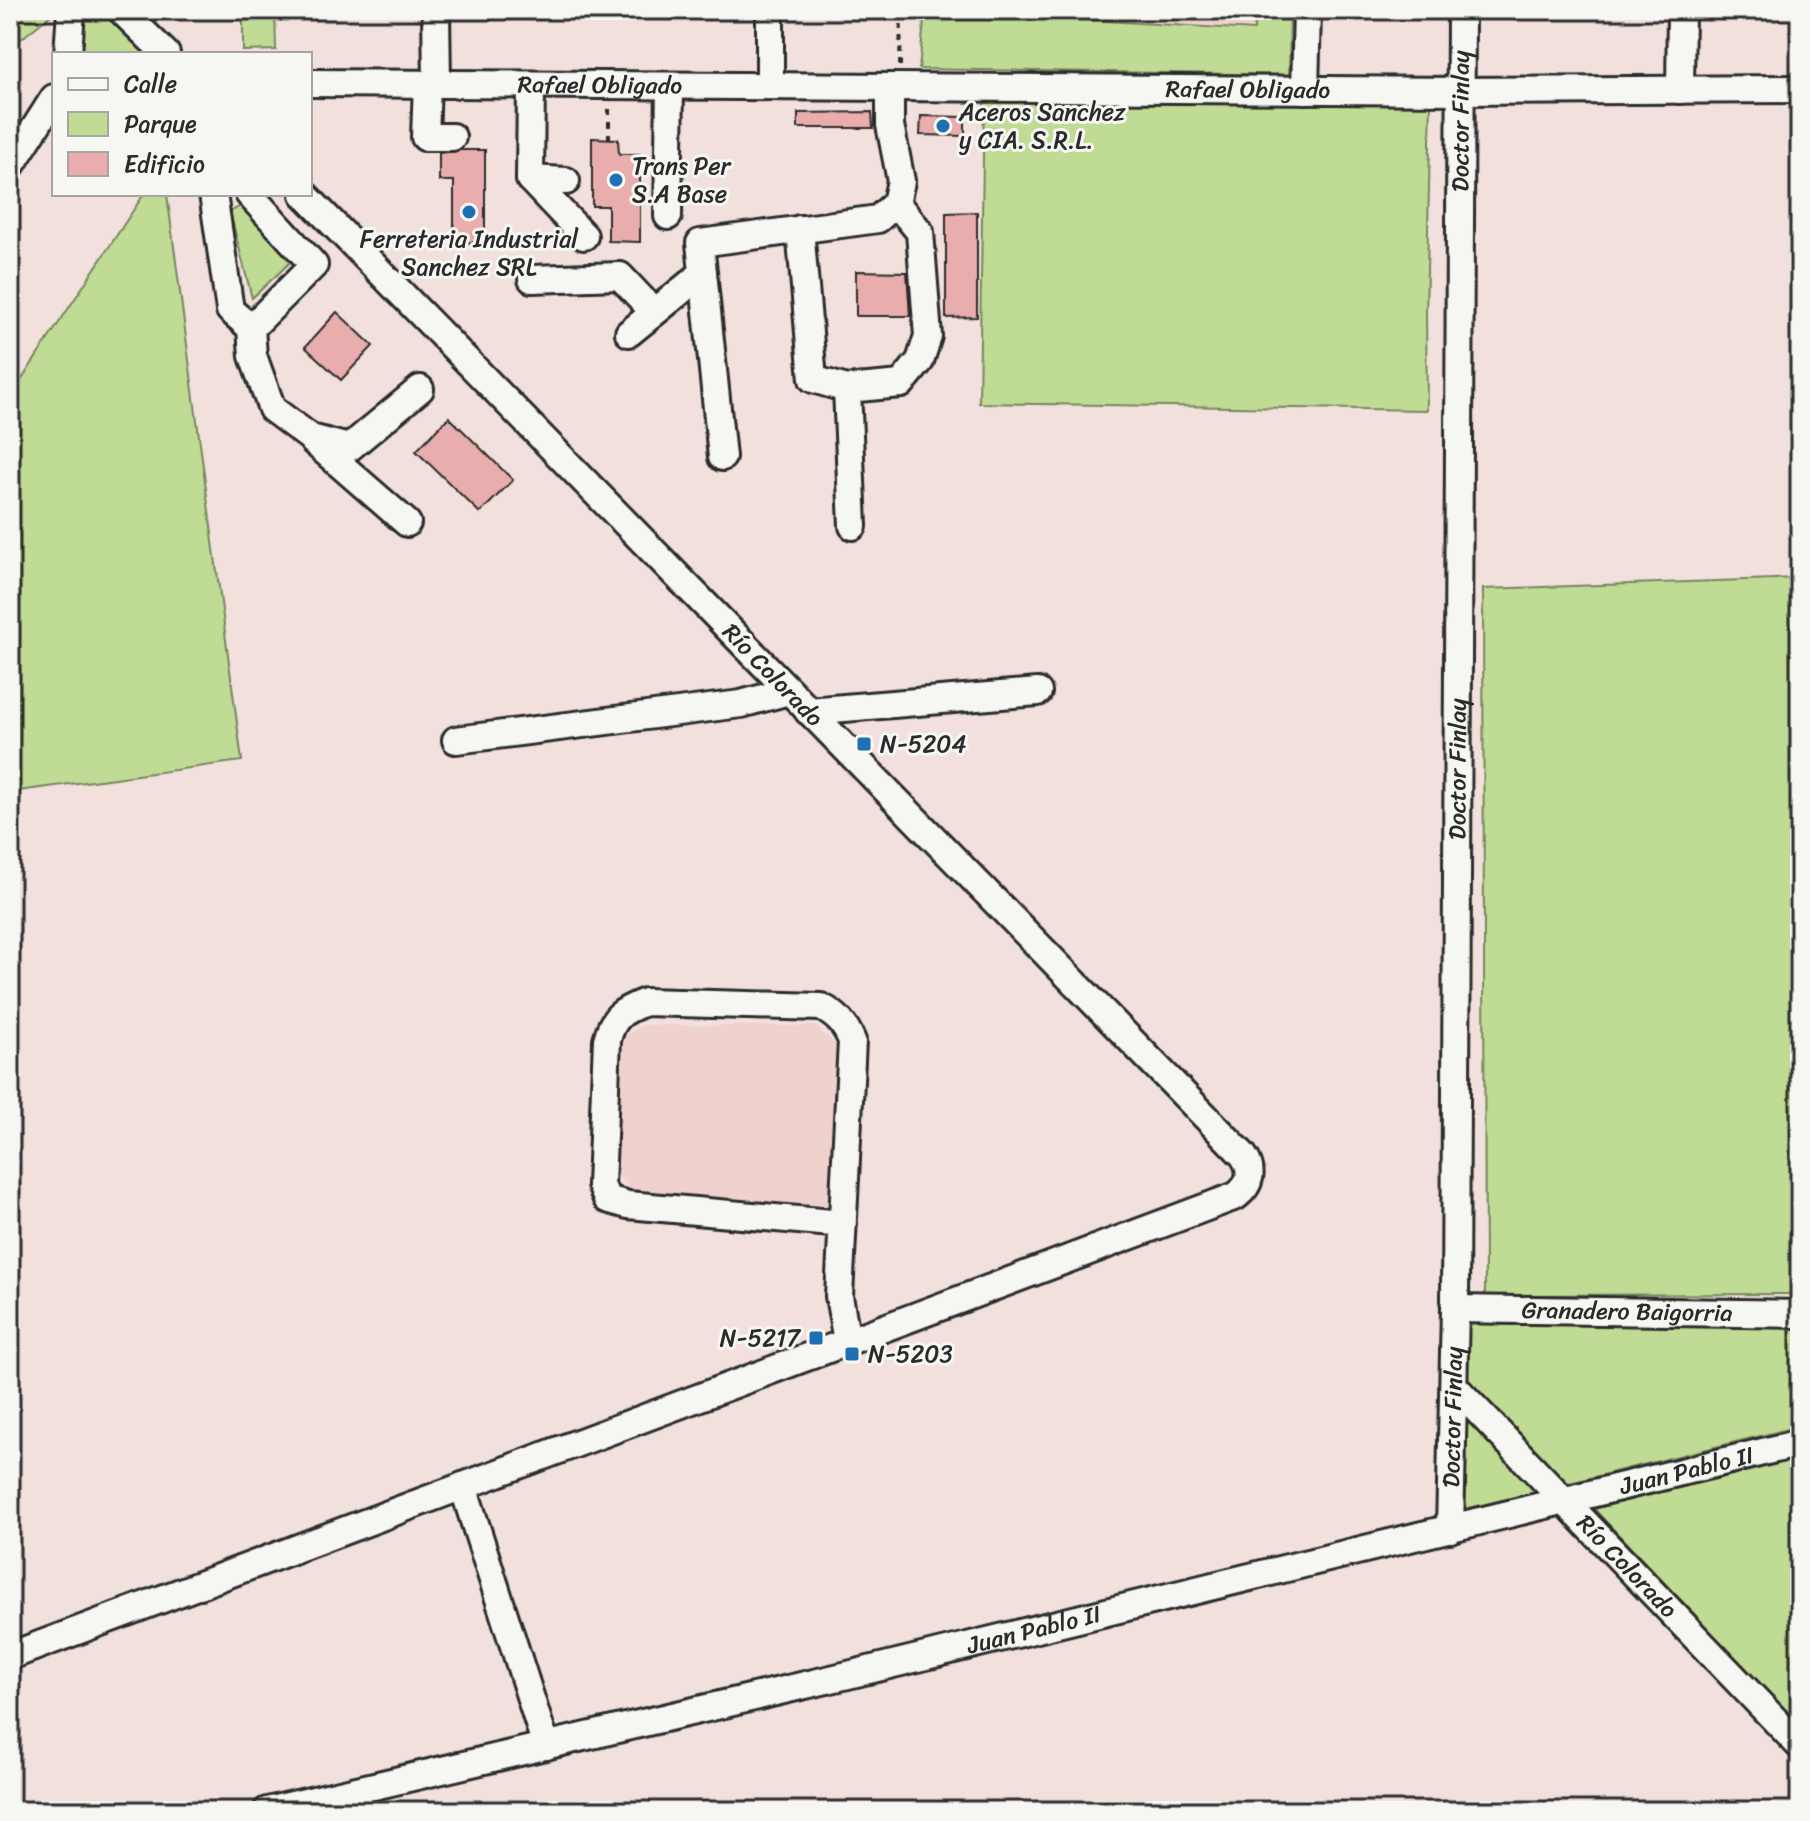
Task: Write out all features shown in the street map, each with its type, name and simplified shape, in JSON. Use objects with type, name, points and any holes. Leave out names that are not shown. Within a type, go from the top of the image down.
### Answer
[{"type":"street","points":[[68,52],[71,10]]},
{"type":"street","points":[[122,10],[164,52]]},
{"type":"street","points":[[436,10],[432,84],[425,137],[452,137]]},
{"type":"street","points":[[770,10],[770,86]]},
{"type":"street","points":[[1305,90],[1307,10]]},
{"type":"street","name":"Doctor Finlay","points":[[1450,1529],[1455,1309],[1461,10]]},
{"type":"street","points":[[1680,90],[1681,10]]},
{"type":"street","name":"Rafael Obligado","points":[[312,83],[1459,91],[1800,89]]},
{"type":"street","points":[[531,85],[530,179],[584,236]]},
{"type":"street","points":[[668,216],[670,86]]},
{"type":"street","points":[[722,457],[700,243],[878,219],[896,203],[901,181],[890,125],[895,87]]},
{"type":"street","points":[[10,167],[52,103]]},
{"type":"street","points":[[530,179],[566,181]]},
{"type":"street","points":[[213,196],[230,310],[251,328],[253,356],[272,409],[311,438],[407,523]]},
{"type":"street","points":[[251,196],[314,265],[251,328]]},
{"type":"street","name":"Río Colorado","points":[[306,196],[1243,1155],[1249,1166],[1245,1189],[1236,1196],[847,1341]]},
{"type":"street","points":[[800,229],[813,379],[847,389],[901,384],[920,361],[928,336],[920,232],[896,203]]},
{"type":"street","points":[[629,333],[703,273]]},
{"type":"street","points":[[532,279],[620,276],[654,312]]},
{"type":"street","points":[[311,438],[349,448],[420,389]]},
{"type":"street","points":[[847,389],[853,526]]},
{"type":"street","points":[[456,740],[741,704],[789,691]]},
{"type":"street","points":[[808,711],[1038,692]]},
{"type":"street","points":[[10,1656],[847,1341],[839,1296],[843,1224],[852,1041],[846,1027],[834,1014],[821,1007],[645,1002],[624,1010],[610,1026],[607,1040],[601,1185],[607,1199],[628,1205],[843,1224]]},
{"type":"street","name":"Granadero Baigorria","points":[[1455,1309],[1800,1314]]},
{"type":"street","name":"Río Colorado","points":[[1454,1386],[1800,1746]]},
{"type":"street","name":"Juan Pablo II","points":[[267,1811],[1800,1443]]},
{"type":"street","points":[[463,1486],[546,1746]]},
{"type":"path","points":[[895,87],[901,11],[904,10]]},
{"type":"path","points":[[609,85],[609,139]]},
{"type":"shaded area","points":[[925,10],[1256,10],[1254,30]]},
{"type":"shaded area","points":[[644,1025],[815,1026],[838,1047],[829,1207],[641,1197],[614,1173],[625,1035]]},
{"type":"green space","points":[[10,10],[57,10],[10,48]]},
{"type":"green space","points":[[78,10],[108,10],[150,52],[75,52]]},
{"type":"green space","points":[[243,10],[275,10],[276,50],[243,51]]},
{"type":"green space","points":[[897,10],[1254,30],[1256,10],[1290,10],[1289,75],[919,69],[925,12]]},
{"type":"green space","points":[[984,97],[1431,102],[1427,410],[979,403]]},
{"type":"green space","points":[[143,196],[167,196],[242,761],[10,792],[10,397]]},
{"type":"green space","points":[[246,203],[297,256],[252,298],[230,212]]},
{"type":"green space","points":[[1800,578],[1800,1294],[1485,1295],[1483,589]]},
{"type":"green space","points":[[1467,1324],[1800,1327],[1800,1426],[1565,1484],[1467,1380]]},
{"type":"green space","points":[[1463,1411],[1539,1494],[1460,1516]]},
{"type":"green space","points":[[1800,1456],[1800,1725],[1594,1509]]},
{"type":"building","points":[[872,112],[873,128],[798,128],[798,113]]},
{"type":"building","name":"Aceros Sanchez y CIA. S.R.L.","points":[[921,116],[965,117],[965,136],[920,135]]},
{"type":"building","name":"Trans Per S.A Base","points":[[592,138],[618,139],[619,154],[640,154],[640,242],[608,241],[608,206],[592,206]]},
{"type":"building","name":"Ferreteria Industrial Sanchez SRL","points":[[485,150],[485,242],[454,243],[454,181],[439,181],[439,153]]},
{"type":"building","points":[[977,212],[977,317],[946,318],[946,213]]},
{"type":"building","points":[[856,271],[907,272],[910,316],[856,316]]},
{"type":"building","points":[[337,312],[373,346],[341,380],[305,347]]},
{"type":"building","points":[[449,417],[513,480],[480,513],[416,451]]},
{"type":"place","name":"Aceros Sanchez y CIA. S.R.L.","points":[[943,126]]},
{"type":"place","name":"Trans Per S.A Base","points":[[616,180]]},
{"type":"place","name":"Ferreteria Industrial Sanchez SRL","points":[[469,212]]},
{"type":"place","name":"N-5204","points":[[864,744]]},
{"type":"place","name":"N-5217","points":[[816,1338]]},
{"type":"place","name":"N-5203","points":[[852,1354]]}]
